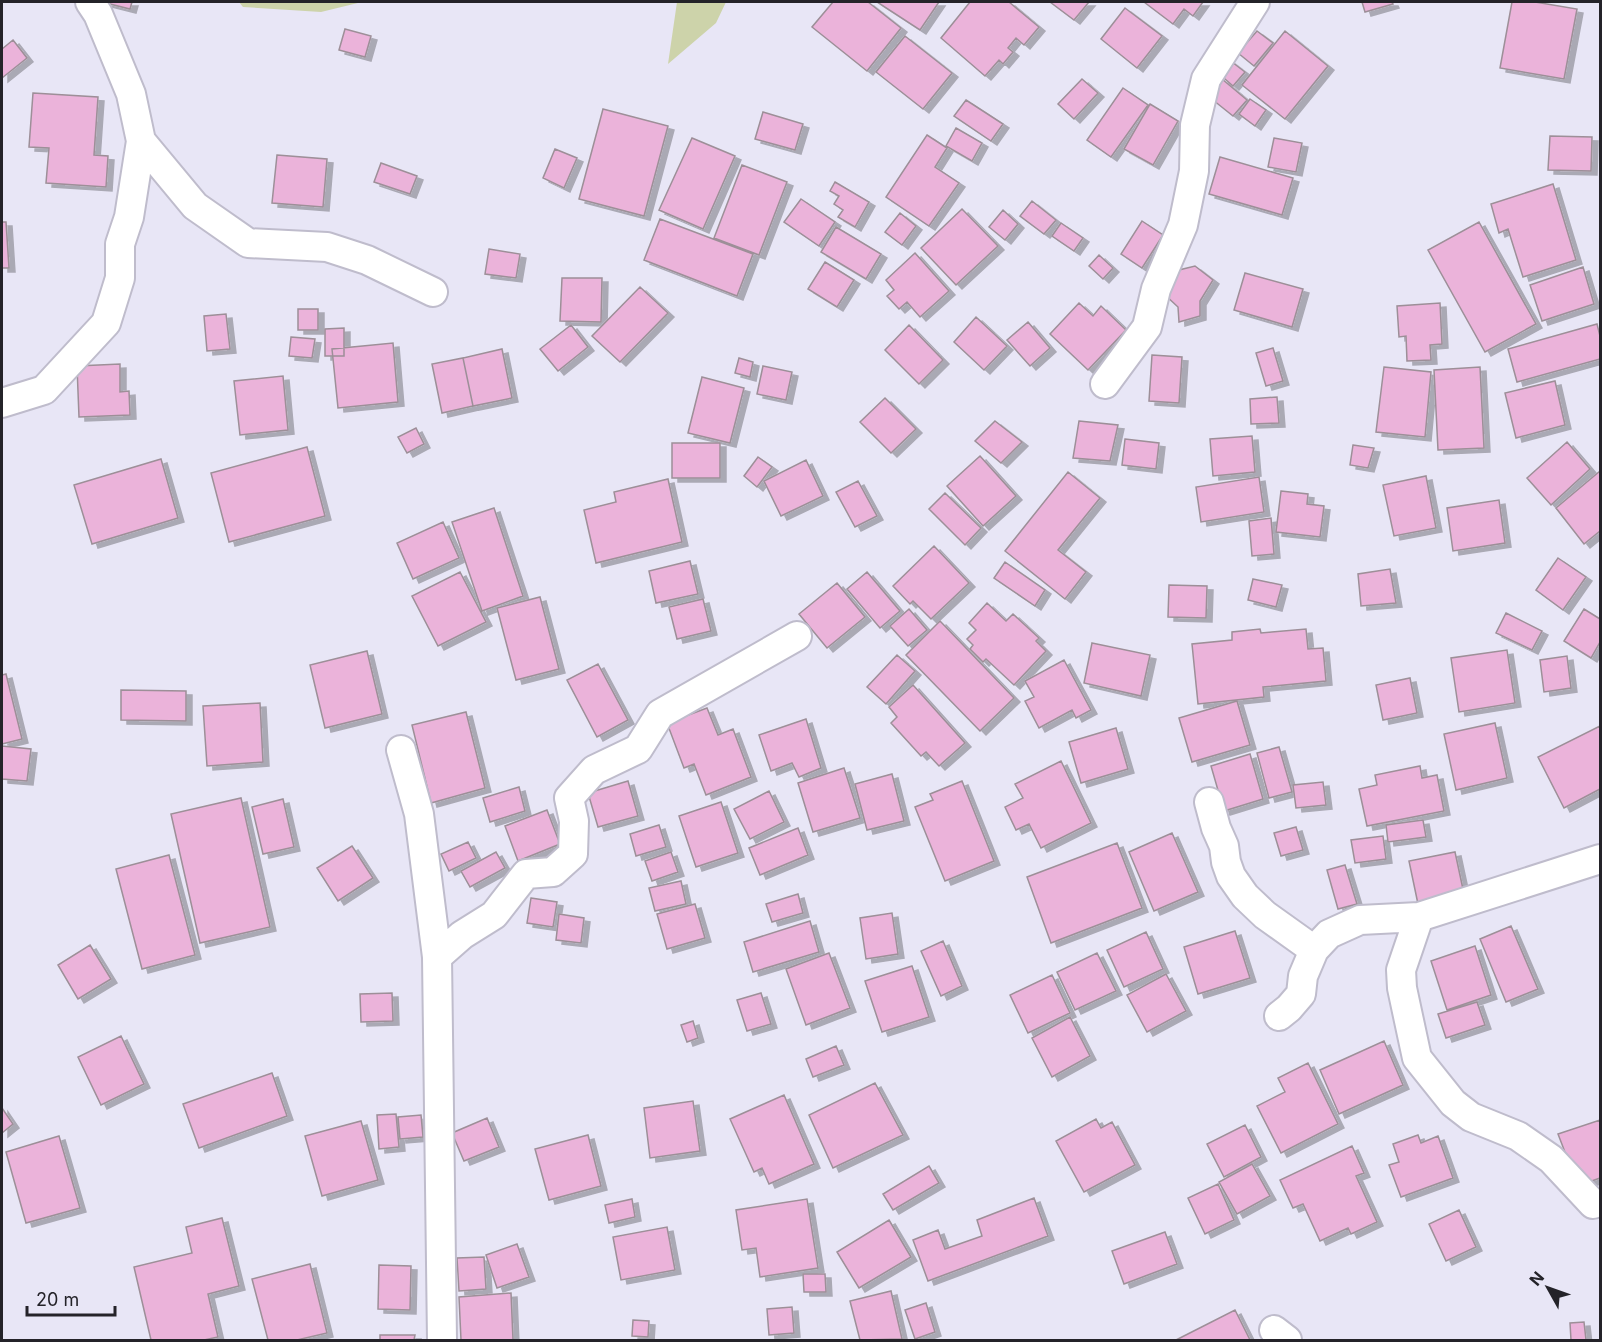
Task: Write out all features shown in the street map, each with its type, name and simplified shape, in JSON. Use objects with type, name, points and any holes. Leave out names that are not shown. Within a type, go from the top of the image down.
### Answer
[{"type":"street","points":[[2,403],[44,390],[106,322],[120,278],[120,244],[129,217],[141,141],[131,94],[98,14],[90,2]]},
{"type":"street","points":[[1105,384],[1147,327],[1156,290],[1183,225],[1194,171],[1195,125],[1206,79],[1255,2]]},
{"type":"street","points":[[141,141],[195,206],[248,243],[327,248],[367,260],[433,292]]},
{"type":"street","points":[[437,957],[462,935],[494,915],[526,874],[553,872],[573,854],[574,821],[568,798],[594,770],[638,749],[660,714],[797,636]]},
{"type":"street","points":[[401,750],[419,814],[437,957],[442,1341]]},
{"type":"street","points":[[1209,802],[1224,846],[1231,876],[1245,896],[1265,915],[1314,950]]},
{"type":"street","points":[[1279,1016],[1301,994],[1303,976],[1314,950],[1329,934],[1360,920],[1419,917],[1600,859]]},
{"type":"street","points":[[1419,917],[1401,970],[1402,988],[1418,1058],[1453,1103],[1471,1117],[1518,1137],[1551,1159],[1593,1204]]},
{"type":"green space","points":[[239,2],[362,2],[321,12],[243,7]]},
{"type":"green space","points":[[677,2],[726,2],[716,23],[668,64]]},
{"type":"building","points":[[102,2],[132,2],[130,9]]},
{"type":"building","points":[[833,2],[868,2],[901,28],[867,71],[812,27]]},
{"type":"building","points":[[877,2],[939,2],[920,30]]},
{"type":"building","points":[[970,2],[1009,2],[1039,27],[1024,45],[1016,38],[1008,48],[1013,52],[1003,64],[999,60],[985,76],[941,38]]},
{"type":"building","points":[[1050,2],[1089,2],[1074,20]]},
{"type":"building","points":[[1144,2],[1203,2],[1193,16],[1184,9],[1173,24]]},
{"type":"building","points":[[1362,2],[1392,2],[1393,4],[1365,12]]},
{"type":"building","points":[[1512,2],[1535,2],[1577,9],[1564,79],[1500,68]]},
{"type":"building","points":[[1125,8],[1162,36],[1137,68],[1101,39]]},
{"type":"building","points":[[345,29],[371,36],[365,57],[339,50]]},
{"type":"building","points":[[1257,31],[1273,43],[1254,66],[1238,53]]},
{"type":"building","points":[[1285,31],[1328,66],[1285,119],[1242,85]]},
{"type":"building","points":[[905,36],[952,73],[923,109],[876,72]]},
{"type":"building","points":[[13,40],[27,58],[2,78],[2,49]]},
{"type":"building","points":[[1228,59],[1245,72],[1233,86],[1217,72]]},
{"type":"building","points":[[1082,79],[1098,93],[1074,119],[1058,104]]},
{"type":"building","points":[[1222,79],[1247,100],[1233,116],[1208,96]]},
{"type":"building","points":[[1123,88],[1148,105],[1111,157],[1087,140]]},
{"type":"building","points":[[33,93],[98,97],[94,155],[108,156],[106,187],[46,183],[49,148],[29,147]]},
{"type":"building","points":[[1250,99],[1266,110],[1255,126],[1239,114]]},
{"type":"building","points":[[966,100],[1003,124],[991,141],[954,116]]},
{"type":"building","points":[[1150,104],[1178,121],[1153,165],[1124,149]]},
{"type":"building","points":[[603,109],[668,126],[644,216],[579,199]]},
{"type":"building","points":[[763,112],[803,124],[795,150],[755,139]]},
{"type":"building","points":[[956,128],[982,143],[972,161],[946,146]]},
{"type":"building","points":[[927,135],[947,148],[935,167],[959,183],[929,226],[886,197]]},
{"type":"building","points":[[1550,136],[1592,137],[1591,171],[1548,170]]},
{"type":"building","points":[[692,138],[735,156],[703,229],[659,210]]},
{"type":"building","points":[[1274,138],[1302,143],[1296,172],[1268,167]]},
{"type":"building","points":[[555,149],[577,158],[564,188],[543,178]]},
{"type":"building","points":[[277,155],[327,159],[323,207],[272,203]]},
{"type":"building","points":[[1220,157],[1293,178],[1282,215],[1209,194]]},
{"type":"building","points":[[381,163],[417,176],[410,194],[374,182]]},
{"type":"building","points":[[742,165],[787,182],[759,255],[714,238]]},
{"type":"building","points":[[835,182],[869,202],[855,227],[838,217],[843,210],[834,204],[839,196],[830,191]]},
{"type":"building","points":[[1553,184],[1576,260],[1523,277],[1508,229],[1499,233],[1491,204]]},
{"type":"building","points":[[801,199],[835,222],[819,246],[784,222]]},
{"type":"building","points":[[1032,201],[1056,220],[1044,234],[1020,216]]},
{"type":"building","points":[[962,209],[998,246],[956,285],[921,248]]},
{"type":"building","points":[[1003,210],[1018,224],[1005,240],[989,227]]},
{"type":"building","points":[[900,213],[916,226],[902,245],[885,232]]},
{"type":"building","points":[[660,219],[753,254],[737,296],[644,260]]},
{"type":"building","points":[[1142,221],[1163,235],[1142,268],[1121,254]]},
{"type":"building","points":[[2,222],[6,222],[9,268],[2,268]]},
{"type":"building","points":[[1479,222],[1536,324],[1485,352],[1428,250]]},
{"type":"building","points":[[1061,223],[1083,238],[1074,251],[1052,236]]},
{"type":"building","points":[[836,227],[881,254],[866,279],[821,252]]},
{"type":"building","points":[[489,249],[520,254],[516,278],[485,274]]},
{"type":"building","points":[[915,253],[949,291],[920,317],[907,302],[899,309],[887,296],[894,290],[886,280]]},
{"type":"building","points":[[1099,255],[1113,268],[1103,279],[1089,266]]},
{"type":"building","points":[[825,262],[854,280],[837,307],[808,289]]},
{"type":"building","points":[[1195,266],[1213,280],[1200,301],[1200,316],[1179,322],[1178,307],[1163,293],[1175,271]]},
{"type":"building","points":[[1583,267],[1594,304],[1542,321],[1530,285]]},
{"type":"building","points":[[1245,273],[1303,289],[1292,327],[1234,310]]},
{"type":"building","points":[[562,278],[602,278],[601,322],[560,321]]},
{"type":"building","points":[[640,287],[668,313],[620,362],[592,336]]},
{"type":"building","points":[[1079,303],[1093,316],[1101,306],[1126,330],[1088,370],[1050,334]]},
{"type":"building","points":[[1440,303],[1442,344],[1430,345],[1431,360],[1407,361],[1406,336],[1399,337],[1397,306]]},
{"type":"building","points":[[298,309],[318,309],[318,330],[298,330]]},
{"type":"building","points":[[226,314],[230,349],[207,351],[204,316]]},
{"type":"building","points":[[976,317],[1007,346],[984,370],[954,342]]},
{"type":"building","points":[[1028,322],[1050,348],[1030,366],[1007,340]]},
{"type":"building","points":[[1597,324],[1600,336],[1600,359],[1517,382],[1508,349]]},
{"type":"building","points":[[571,325],[588,347],[558,371],[540,349]]},
{"type":"building","points":[[909,325],[943,360],[919,384],[885,350]]},
{"type":"building","points":[[344,328],[344,356],[325,356],[325,329]]},
{"type":"building","points":[[291,337],[315,339],[312,358],[289,356]]},
{"type":"building","points":[[393,343],[398,402],[338,408],[332,349]]},
{"type":"building","points":[[1273,348],[1283,381],[1266,386],[1256,353]]},
{"type":"building","points":[[502,349],[512,398],[473,406],[463,358]]},
{"type":"building","points":[[1152,355],[1182,357],[1179,403],[1149,401]]},
{"type":"building","points":[[463,358],[473,406],[442,413],[432,364]]},
{"type":"building","points":[[739,358],[753,362],[750,377],[735,373]]},
{"type":"building","points":[[120,364],[120,392],[129,391],[130,415],[79,417],[77,366]]},
{"type":"building","points":[[763,366],[792,372],[786,400],[757,394]]},
{"type":"building","points":[[1384,367],[1431,372],[1425,437],[1376,432]]},
{"type":"building","points":[[1480,367],[1484,448],[1438,450],[1434,370]]},
{"type":"building","points":[[283,376],[288,430],[240,435],[234,381]]},
{"type":"building","points":[[702,377],[744,388],[730,443],[688,433]]},
{"type":"building","points":[[1555,381],[1565,425],[1516,438],[1505,393]]},
{"type":"building","points":[[1277,397],[1279,423],[1251,424],[1250,399]]},
{"type":"building","points":[[885,398],[916,429],[891,453],[860,422]]},
{"type":"building","points":[[995,421],[1022,442],[1001,463],[975,441]]},
{"type":"building","points":[[1079,421],[1118,425],[1110,461],[1073,458]]},
{"type":"building","points":[[416,428],[424,444],[407,453],[398,437]]},
{"type":"building","points":[[1252,436],[1255,472],[1213,476],[1210,439]]},
{"type":"building","points":[[1125,439],[1159,443],[1156,469],[1122,465]]},
{"type":"building","points":[[1567,442],[1590,469],[1551,505],[1527,478]]},
{"type":"building","points":[[672,443],[720,443],[720,478],[672,478]]},
{"type":"building","points":[[1353,445],[1374,448],[1368,468],[1350,465]]},
{"type":"building","points":[[307,447],[325,516],[229,542],[211,473]]},
{"type":"building","points":[[980,456],[1016,496],[983,526],[947,486]]},
{"type":"building","points":[[758,457],[772,467],[757,487],[744,476]]},
{"type":"building","points":[[161,459],[178,518],[92,544],[74,485]]},
{"type":"building","points":[[806,460],[823,496],[781,516],[764,481]]},
{"type":"building","points":[[1600,471],[1600,531],[1584,544],[1556,508]]},
{"type":"building","points":[[1068,472],[1100,498],[1058,550],[1086,572],[1065,599],[1005,551]]},
{"type":"building","points":[[1426,476],[1436,528],[1394,536],[1383,485]]},
{"type":"building","points":[[1259,477],[1264,512],[1201,522],[1196,487]]},
{"type":"building","points":[[668,479],[682,542],[596,563],[584,510],[616,502],[614,492]]},
{"type":"building","points":[[858,481],[877,516],[855,527],[836,492]]},
{"type":"building","points":[[1281,491],[1308,494],[1307,504],[1324,506],[1320,537],[1276,532]]},
{"type":"building","points":[[945,493],[981,528],[965,545],[929,509]]},
{"type":"building","points":[[1499,500],[1505,543],[1453,551],[1447,508]]},
{"type":"building","points":[[494,508],[523,596],[482,611],[452,522]]},
{"type":"building","points":[[1271,518],[1274,554],[1252,556],[1249,521]]},
{"type":"building","points":[[443,522],[459,558],[413,579],[397,543]]},
{"type":"building","points":[[934,546],[969,583],[931,619],[913,601],[910,604],[893,586]]},
{"type":"building","points":[[1558,558],[1586,577],[1563,610],[1536,590]]},
{"type":"building","points":[[690,561],[698,594],[656,603],[649,571]]},
{"type":"building","points":[[1005,562],[1045,590],[1035,606],[994,578]]},
{"type":"building","points":[[1390,569],[1396,603],[1361,606],[1358,574]]},
{"type":"building","points":[[460,572],[486,622],[438,646],[412,596]]},
{"type":"building","points":[[867,572],[900,611],[880,628],[847,589]]},
{"type":"building","points":[[1253,579],[1282,585],[1276,607],[1248,600]]},
{"type":"building","points":[[837,583],[865,617],[827,648],[799,614]]},
{"type":"building","points":[[1169,585],[1207,586],[1206,618],[1168,617]]},
{"type":"building","points":[[540,597],[559,669],[516,680],[497,608]]},
{"type":"building","points":[[703,599],[711,631],[677,639],[669,607]]},
{"type":"building","points":[[987,603],[1006,621],[1013,614],[1039,638],[1036,641],[1046,651],[1014,685],[986,659],[983,662],[970,649],[973,645],[967,639],[976,630],[969,623]]},
{"type":"building","points":[[909,609],[927,630],[908,646],[890,626]]},
{"type":"building","points":[[1584,609],[1600,619],[1600,642],[1591,658],[1564,641]]},
{"type":"building","points":[[1506,613],[1542,631],[1532,650],[1496,633]]},
{"type":"building","points":[[940,621],[1014,698],[980,731],[906,655]]},
{"type":"building","points":[[1260,629],[1261,633],[1306,629],[1308,649],[1323,648],[1326,681],[1263,687],[1264,697],[1198,704],[1192,644],[1232,640],[1232,632]]},
{"type":"building","points":[[1092,643],[1150,655],[1141,696],[1084,683]]},
{"type":"building","points":[[1507,650],[1515,703],[1459,712],[1451,658]]},
{"type":"building","points":[[367,651],[382,714],[325,728],[310,665]]},
{"type":"building","points":[[897,655],[915,671],[886,704],[867,687]]},
{"type":"building","points":[[1567,656],[1571,688],[1544,692],[1540,660]]},
{"type":"building","points":[[1064,660],[1091,710],[1076,718],[1072,710],[1039,728],[1025,701],[1034,697],[1025,681]]},
{"type":"building","points":[[598,664],[628,720],[597,737],[567,680]]},
{"type":"building","points":[[6,674],[22,739],[2,744],[2,675]]},
{"type":"building","points":[[1410,678],[1417,713],[1383,720],[1376,685]]},
{"type":"building","points":[[913,685],[965,743],[939,766],[926,752],[921,756],[891,723],[897,717],[889,707]]},
{"type":"building","points":[[121,690],[186,691],[186,721],[121,720]]},
{"type":"building","points":[[1237,701],[1250,745],[1192,762],[1179,718]]},
{"type":"building","points":[[260,703],[263,762],[207,766],[203,706]]},
{"type":"building","points":[[707,708],[718,735],[733,729],[751,777],[706,795],[694,764],[684,768],[667,723]]},
{"type":"building","points":[[466,712],[485,788],[431,803],[412,725]]},
{"type":"building","points":[[806,719],[821,768],[799,777],[792,763],[771,771],[759,735]]},
{"type":"building","points":[[1495,723],[1507,778],[1456,790],[1444,734]]},
{"type":"building","points":[[1600,726],[1600,789],[1564,808],[1538,757]]},
{"type":"building","points":[[1116,728],[1128,769],[1081,783],[1069,742]]},
{"type":"building","points":[[2,746],[31,749],[27,781],[2,779]]},
{"type":"building","points":[[1279,747],[1292,792],[1269,798],[1257,753]]},
{"type":"building","points":[[1250,754],[1263,799],[1224,811],[1211,766]]},
{"type":"building","points":[[1061,761],[1091,823],[1041,848],[1029,824],[1016,830],[1005,807],[1023,798],[1015,784]]},
{"type":"building","points":[[1420,766],[1422,778],[1437,775],[1444,811],[1367,826],[1359,789],[1377,785],[1375,775]]},
{"type":"building","points":[[844,768],[860,818],[813,832],[798,783]]},
{"type":"building","points":[[892,774],[904,821],[867,830],[855,784]]},
{"type":"building","points":[[628,781],[638,816],[598,827],[588,793]]},
{"type":"building","points":[[962,781],[994,861],[945,881],[915,807],[933,800],[930,794]]},
{"type":"building","points":[[1323,782],[1326,805],[1296,808],[1293,785]]},
{"type":"building","points":[[519,787],[525,811],[490,822],[483,798]]},
{"type":"building","points":[[769,791],[784,822],[750,839],[734,809]]},
{"type":"building","points":[[241,798],[270,927],[200,943],[171,814]]},
{"type":"building","points":[[283,799],[294,847],[263,854],[252,807]]},
{"type":"building","points":[[721,802],[738,853],[696,867],[679,816]]},
{"type":"building","points":[[547,810],[560,844],[518,861],[505,826]]},
{"type":"building","points":[[1423,820],[1426,837],[1388,842],[1386,825]]},
{"type":"building","points":[[659,825],[666,847],[636,856],[630,834]]},
{"type":"building","points":[[1296,827],[1303,850],[1281,856],[1274,833]]},
{"type":"building","points":[[798,828],[808,855],[760,875],[749,848]]},
{"type":"building","points":[[1172,833],[1198,892],[1154,911],[1129,852]]},
{"type":"building","points":[[1383,836],[1386,859],[1355,863],[1351,840]]},
{"type":"building","points":[[468,842],[476,858],[449,871],[441,854]]},
{"type":"building","points":[[1117,843],[1142,908],[1051,943],[1027,877]]},
{"type":"building","points":[[352,846],[373,878],[338,901],[317,868]]},
{"type":"building","points":[[496,852],[505,868],[470,887],[461,871]]},
{"type":"building","points":[[671,852],[678,872],[652,881],[645,861]]},
{"type":"building","points":[[1455,852],[1464,894],[1418,904],[1409,861]]},
{"type":"building","points":[[169,855],[195,955],[142,969],[116,869]]},
{"type":"building","points":[[1345,865],[1357,904],[1338,909],[1327,870]]},
{"type":"building","points":[[681,881],[686,904],[655,911],[649,888]]},
{"type":"building","points":[[798,894],[803,913],[772,922],[766,904]]},
{"type":"building","points":[[531,898],[557,902],[553,927],[527,923]]},
{"type":"building","points":[[695,904],[705,938],[667,949],[657,914]]},
{"type":"building","points":[[892,913],[898,954],[866,959],[860,918]]},
{"type":"building","points":[[559,914],[584,918],[581,943],[556,940]]},
{"type":"building","points":[[810,921],[819,952],[753,972],[744,942]]},
{"type":"building","points":[[1511,926],[1538,989],[1506,1002],[1480,939]]},
{"type":"building","points":[[1235,931],[1250,978],[1198,994],[1184,947]]},
{"type":"building","points":[[1146,932],[1163,969],[1124,987],[1107,950]]},
{"type":"building","points":[[943,941],[962,986],[941,996],[921,951]]},
{"type":"building","points":[[90,945],[111,979],[78,999],[58,965]]},
{"type":"building","points":[[1475,946],[1491,995],[1447,1010],[1431,961]]},
{"type":"building","points":[[829,953],[850,1008],[806,1025],[786,969]]},
{"type":"building","points":[[1097,953],[1116,991],[1075,1010],[1057,972]]},
{"type":"building","points":[[912,966],[929,1017],[882,1032],[865,981]]},
{"type":"building","points":[[1166,974],[1186,1011],[1147,1032],[1127,995]]},
{"type":"building","points":[[1052,975],[1070,1013],[1028,1033],[1010,995]]},
{"type":"building","points":[[392,993],[393,1021],[361,1022],[360,994]]},
{"type":"building","points":[[761,993],[771,1024],[747,1031],[737,1000]]},
{"type":"building","points":[[1477,1002],[1485,1025],[1446,1038],[1438,1014]]},
{"type":"building","points":[[1070,1017],[1090,1056],[1052,1077],[1032,1038]]},
{"type":"building","points":[[693,1021],[698,1038],[687,1042],[681,1025]]},
{"type":"building","points":[[121,1036],[144,1084],[101,1105],[78,1057]]},
{"type":"building","points":[[1384,1041],[1403,1085],[1339,1114],[1320,1070]]},
{"type":"building","points":[[836,1046],[844,1065],[813,1077],[806,1059]]},
{"type":"building","points":[[1308,1063],[1338,1124],[1281,1153],[1257,1106],[1285,1092],[1278,1078]]},
{"type":"building","points":[[272,1073],[287,1116],[199,1148],[183,1104]]},
{"type":"building","points":[[875,1083],[903,1135],[833,1168],[809,1115]]},
{"type":"building","points":[[784,1095],[814,1164],[769,1184],[762,1168],[754,1172],[730,1119]]},
{"type":"building","points":[[693,1101],[700,1151],[650,1158],[644,1108]]},
{"type":"building","points":[[2,1108],[13,1124],[2,1133]]},
{"type":"building","points":[[396,1114],[399,1147],[379,1149],[377,1115]]},
{"type":"building","points":[[421,1115],[423,1137],[400,1139],[398,1117]]},
{"type":"building","points":[[487,1118],[499,1147],[464,1161],[452,1133]]},
{"type":"building","points":[[1096,1119],[1101,1128],[1112,1122],[1135,1165],[1084,1192],[1056,1141]]},
{"type":"building","points":[[1600,1120],[1600,1178],[1578,1186],[1558,1134]]},
{"type":"building","points":[[361,1121],[378,1180],[322,1196],[305,1136]]},
{"type":"building","points":[[1245,1125],[1261,1157],[1224,1177],[1207,1144]]},
{"type":"building","points":[[588,1135],[601,1186],[549,1200],[535,1149]]},
{"type":"building","points":[[1418,1135],[1421,1143],[1438,1136],[1453,1178],[1401,1197],[1389,1165],[1399,1162],[1393,1144]]},
{"type":"building","points":[[59,1136],[80,1208],[26,1223],[6,1152]]},
{"type":"building","points":[[1352,1146],[1364,1173],[1356,1176],[1377,1222],[1351,1234],[1348,1228],[1320,1241],[1303,1204],[1293,1208],[1280,1180]]},
{"type":"building","points":[[1252,1164],[1270,1196],[1237,1214],[1219,1182]]},
{"type":"building","points":[[929,1166],[939,1183],[893,1210],[883,1194]]},
{"type":"building","points":[[1218,1184],[1234,1220],[1205,1234],[1188,1198]]},
{"type":"building","points":[[1034,1198],[1048,1236],[928,1281],[913,1240],[938,1230],[945,1249],[982,1236],[977,1220]]},
{"type":"building","points":[[632,1199],[635,1217],[609,1223],[605,1205]]},
{"type":"building","points":[[807,1199],[818,1268],[760,1277],[756,1248],[742,1250],[736,1210]]},
{"type":"building","points":[[1459,1210],[1476,1247],[1446,1261],[1429,1224]]},
{"type":"building","points":[[222,1218],[239,1286],[208,1294],[218,1337],[204,1340],[151,1340],[134,1267],[192,1253],[186,1227]]},
{"type":"building","points":[[889,1220],[911,1257],[859,1288],[837,1252]]},
{"type":"building","points":[[667,1227],[675,1270],[621,1280],[613,1237]]},
{"type":"building","points":[[1165,1232],[1177,1264],[1124,1284],[1112,1251]]},
{"type":"building","points":[[517,1244],[529,1277],[497,1288],[486,1255]]},
{"type":"building","points":[[484,1257],[486,1289],[459,1291],[457,1258]]},
{"type":"building","points":[[310,1264],[327,1333],[297,1340],[268,1340],[252,1279]]},
{"type":"building","points":[[379,1265],[411,1266],[410,1310],[378,1309]]},
{"type":"building","points":[[803,1274],[825,1274],[826,1292],[804,1292]]},
{"type":"building","points":[[891,1291],[902,1339],[860,1340],[850,1301]]},
{"type":"building","points":[[511,1293],[513,1340],[461,1340],[459,1297]]},
{"type":"building","points":[[926,1303],[935,1332],[915,1339],[905,1310]]},
{"type":"building","points":[[792,1307],[794,1333],[769,1335],[767,1309]]},
{"type":"building","points":[[1235,1310],[1250,1340],[1176,1340]]},
{"type":"building","points":[[633,1320],[649,1321],[648,1337],[632,1336]]},
{"type":"building","points":[[1584,1322],[1586,1340],[1571,1340],[1570,1323]]},
{"type":"building","points":[[380,1335],[415,1335],[414,1340],[380,1340]]}]
